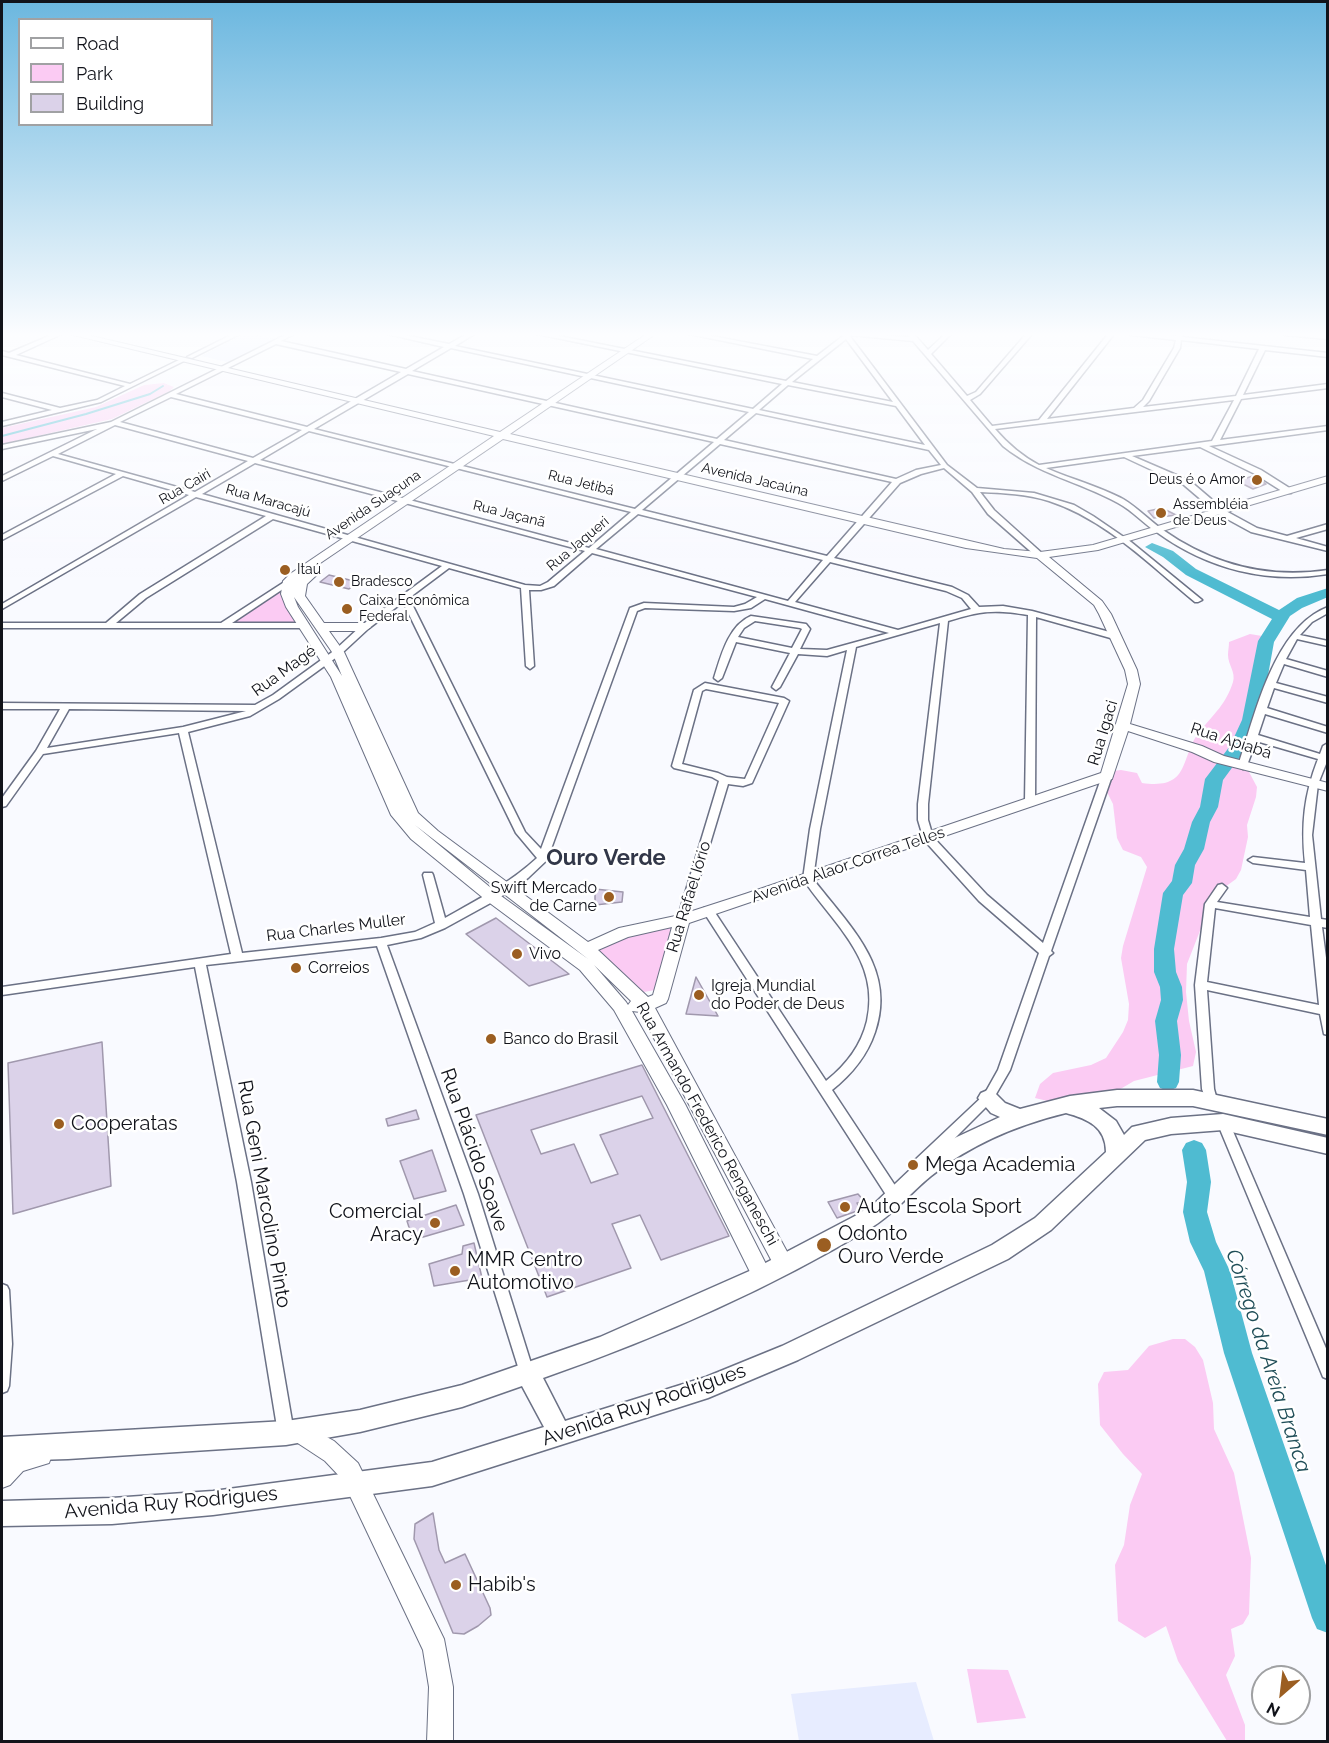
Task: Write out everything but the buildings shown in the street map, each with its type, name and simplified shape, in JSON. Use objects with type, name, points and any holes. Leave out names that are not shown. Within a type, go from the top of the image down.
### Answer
[{"type":"main road","points":[[2,1449],[88,1446],[292,1432],[360,1421],[462,1396],[605,1346],[784,1265],[863,1222],[893,1194],[953,1148],[1019,1117],[1065,1106],[1117,1098],[1168,1096],[1211,1100],[1328,1128]]},
{"type":"main road","points":[[988,1098],[1004,1112],[1019,1117]]},
{"type":"main road","points":[[1211,1100],[1220,1109],[1223,1122]]},
{"type":"main road","points":[[1065,1106],[1089,1112],[1102,1120],[1115,1132],[1116,1152]]},
{"type":"main road","name":"Avenida Ruy Rodrigues","points":[[2,1514],[112,1511],[213,1503],[432,1474],[708,1387],[790,1353],[1000,1252],[1043,1224],[1138,1133],[1171,1126],[1223,1122],[1328,1146]]},
{"type":"main road","points":[[527,1373],[552,1417],[558,1434]]},
{"type":"street","points":[[2,424],[47,414]]},
{"type":"street","points":[[2,479],[132,414]]},
{"type":"street","name":"Rua Jetibá","points":[[248,414],[950,589],[964,594],[972,601],[976,610]]},
{"type":"street","name":"Rua Cairi","points":[[2,607],[332,414]]},
{"type":"street","name":"Avenida Jacaúna","points":[[425,414],[866,518],[966,545],[1004,552],[1094,548],[1328,472]]},
{"type":"street","name":"Avenida Suaçuna","points":[[289,581],[412,503],[539,414]]},
{"type":"street","points":[[600,414],[897,481]]},
{"type":"street","name":"Rua Jaqueri","points":[[546,587],[594,549],[750,414]]},
{"type":"street","points":[[770,414],[931,448]]},
{"type":"street","name":"Rua Igaci","points":[[893,1194],[988,1098],[1009,1059],[1124,726],[1134,684],[1131,670],[1098,603],[991,512],[975,490],[945,466],[905,414]]},
{"type":"street","points":[[979,414],[1014,453],[1036,466],[1120,501],[1155,527],[1200,555],[1239,569],[1283,576],[1328,572]]},
{"type":"street","points":[[1041,422],[1048,414]]},
{"type":"street","points":[[1056,414],[1068,419]]},
{"type":"street","points":[[990,428],[1103,414]]},
{"type":"street","points":[[1215,442],[1229,414]]},
{"type":"street","points":[[2,447],[115,423]]},
{"type":"street","name":"Rua Jaçanã","points":[[115,423],[412,503],[594,549],[896,632]]},
{"type":"street","points":[[1036,466],[1328,428]]},
{"type":"street","points":[[1200,445],[1228,457],[1284,488]]},
{"type":"street","name":"Rua Maracajú","points":[[52,454],[447,566],[525,587],[546,587]]},
{"type":"street","points":[[1123,455],[1187,483],[1218,508],[1254,530],[1283,540],[1328,549]]},
{"type":"street","points":[[790,603],[897,481],[919,472],[945,466]]},
{"type":"street","points":[[2,538],[121,474]]},
{"type":"street","name":"Avenida Jacaúna","points":[[1284,488],[1328,479]]},
{"type":"street","points":[[975,490],[1030,495],[1054,500],[1079,510],[1120,538],[1198,600]]},
{"type":"street","points":[[108,626],[143,596],[272,516]]},
{"type":"street","points":[[1283,540],[1328,526]]},
{"type":"street","name":"Avenida Suaçuna","points":[[304,579],[355,540]]},
{"type":"street","name":"Rua Magé","points":[[40,752],[183,730],[234,718],[259,708],[447,566]]},
{"type":"street","name":"Rua Armando Frederico Renganeschi","points":[[304,579],[300,585],[299,596],[321,627],[398,815],[416,836],[587,957],[621,978],[645,1005],[784,1265]]},
{"type":"street","points":[[223,626],[289,581]]},
{"type":"street","name":"Rua Armando Frederico Renganeschi","points":[[289,581],[286,594],[305,626],[332,655]]},
{"type":"street","points":[[525,587],[530,666]]},
{"type":"street","name":"Rua Charles Muller","points":[[2,991],[237,957],[381,942],[417,935],[441,925],[530,872],[543,858],[633,610],[644,605],[734,609],[748,606],[765,596]]},
{"type":"street","points":[[405,597],[521,833],[543,858]]},
{"type":"street","points":[[733,639],[819,654],[944,621],[976,610],[1003,608],[1032,613],[1114,636]]},
{"type":"street","points":[[1242,766],[1272,685],[1295,636],[1303,626],[1328,609]]},
{"type":"street","points":[[1030,801],[1032,613]]},
{"type":"street","points":[[1316,616],[1328,621]]},
{"type":"street","points":[[718,678],[733,639],[747,620],[751,618],[801,625],[806,629],[776,687]]},
{"type":"street","points":[[944,621],[923,804],[923,820],[928,838],[964,880],[1047,953]]},
{"type":"street","points":[[2,626],[305,626]]},
{"type":"street","points":[[321,627],[365,627]]},
{"type":"street","points":[[1295,636],[1328,645]]},
{"type":"street","points":[[824,1089],[857,1057],[872,1023],[876,992],[870,967],[808,879],[815,829],[852,646]]},
{"type":"street","points":[[1282,662],[1328,674]]},
{"type":"street","points":[[1272,685],[1328,700]]},
{"type":"street","points":[[705,686],[782,700],[784,703],[749,781],[743,783],[724,780],[715,775],[677,766],[698,690],[705,686]]},
{"type":"street","points":[[2,706],[259,708]]},
{"type":"street","points":[[3,798],[40,752],[66,707]]},
{"type":"street","points":[[1262,710],[1328,730]]},
{"type":"street","name":"Rua Apiabá","points":[[1124,726],[1197,748],[1219,759],[1320,786]]},
{"type":"street","points":[[183,730],[237,957]]},
{"type":"street","points":[[1254,737],[1323,759]]},
{"type":"street","points":[[1328,746],[1323,759],[1320,786],[1307,835],[1328,1031]]},
{"type":"street","name":"Avenida Alaor Correa Telles","points":[[587,957],[601,941],[625,932],[682,920],[1107,776]]},
{"type":"street","name":"Rua Rafael Iório","points":[[645,1005],[659,1000],[663,992],[724,780]]},
{"type":"street","points":[[1253,860],[1309,867]]},
{"type":"street","points":[[428,875],[441,925]]},
{"type":"street","points":[[1211,1100],[1208,1089],[1201,986],[1210,904],[1222,888]]},
{"type":"street","points":[[1210,904],[1328,924]]},
{"type":"street","points":[[708,911],[893,1194]]},
{"type":"street","name":"Rua Plácido Soave","points":[[381,942],[471,1194],[527,1373]]},
{"type":"street","name":"Rua Armando Frederico Renganeschi","points":[[587,957],[621,1006],[661,1076],[762,1276]]},
{"type":"street","name":"Rua Geni Marcolino Pinto","points":[[200,964],[292,1432]]},
{"type":"street","points":[[1201,986],[1326,1011]]},
{"type":"street","points":[[621,1006],[645,1005]]},
{"type":"street","points":[[661,1076],[682,1073]]},
{"type":"street","points":[[1223,1122],[1328,1372]]},
{"type":"street","points":[[2,1290],[5,1344],[2,1386]]},
{"type":"street","points":[[292,1432],[321,1445],[345,1463],[359,1485],[435,1648],[441,1686],[440,1742]]},
{"type":"street","points":[[2,1477],[16,1462],[88,1446]]},
{"type":"shaded area","points":[[916,1682],[934,1741],[799,1741],[791,1694]]},
{"type":"green space","points":[[63,414],[122,414],[112,419],[2,444],[2,428]]},
{"type":"green space","points":[[280,588],[298,624],[232,622]]},
{"type":"green space","points":[[1250,634],[1268,637],[1259,697],[1240,755],[1257,787],[1256,797],[1247,825],[1248,837],[1241,870],[1236,879],[1214,895],[1187,964],[1186,992],[1189,1021],[1196,1052],[1193,1066],[1134,1081],[1117,1091],[1056,1103],[1035,1098],[1040,1084],[1053,1073],[1091,1065],[1106,1058],[1128,1020],[1129,1004],[1121,958],[1147,867],[1141,857],[1123,850],[1117,838],[1113,804],[1107,792],[1105,772],[1121,770],[1137,773],[1142,783],[1158,784],[1177,776],[1200,731],[1230,690],[1234,678],[1228,659],[1229,642]]},
{"type":"green space","points":[[675,927],[655,990],[644,992],[596,950],[627,934]]},
{"type":"green space","points":[[1173,1339],[1185,1339],[1195,1347],[1203,1360],[1213,1403],[1214,1429],[1234,1473],[1251,1558],[1249,1614],[1243,1624],[1231,1629],[1235,1656],[1226,1675],[1245,1725],[1245,1741],[1227,1741],[1178,1661],[1166,1626],[1145,1638],[1118,1621],[1115,1565],[1124,1545],[1130,1505],[1142,1474],[1100,1425],[1098,1384],[1104,1372],[1128,1370],[1149,1346]]},
{"type":"green space","points":[[967,1669],[1008,1670],[1026,1718],[977,1723]]},
{"type":"waterway","points":[[2,436],[85,414]]},
{"type":"waterway","points":[[1152,547],[1168,554],[1191,572],[1281,617]]},
{"type":"waterway","name":"Córrego da Areia Branca","points":[[1281,617],[1290,608],[1303,601],[1328,592]]},
{"type":"waterway","name":"Córrego da Areia Branca","points":[[1168,1082],[1170,1055],[1166,1021],[1172,1000],[1171,987],[1165,972],[1164,949],[1173,893],[1182,883],[1185,865],[1194,849],[1201,822],[1209,807],[1214,779],[1224,769],[1239,746],[1251,720],[1266,641],[1281,617]]},
{"type":"waterway","name":"Córrego da Areia Branca","points":[[1194,1150],[1199,1182],[1195,1212],[1203,1242],[1217,1271],[1238,1353],[1328,1618]]},
{"type":"place","name":"Deus é o Amor","points":[[1257,480]]},
{"type":"place","name":"Assembléia de Deus","points":[[1161,513]]},
{"type":"place","name":"Itaú","points":[[285,570]]},
{"type":"place","name":"Bradesco","points":[[339,582]]},
{"type":"place","name":"Caixa Econômica Federal","points":[[347,609]]},
{"type":"place","name":"Swift Mercado de Carne","points":[[609,897]]},
{"type":"place","name":"Vivo","points":[[517,954]]},
{"type":"place","name":"Correios","points":[[296,968]]},
{"type":"place","name":"Igreja Mundial do Poder de Deus","points":[[699,995]]},
{"type":"place","name":"Banco do Brasil","points":[[491,1039]]},
{"type":"place","name":"Cooperatas","points":[[59,1124]]},
{"type":"place","name":"Mega Academia","points":[[913,1165]]},
{"type":"place","name":"Auto Escola Sport","points":[[845,1207]]},
{"type":"place","name":"Comercial Aracy","points":[[435,1223]]},
{"type":"place","name":"Odonto Ouro Verde","points":[[824,1245]]},
{"type":"place","name":"MMR Centro Automotivo","points":[[455,1271]]},
{"type":"place","name":"Habib's","points":[[456,1585]]},
{"type":"district","name":"Ouro Verde","points":[[606,858]]}]
